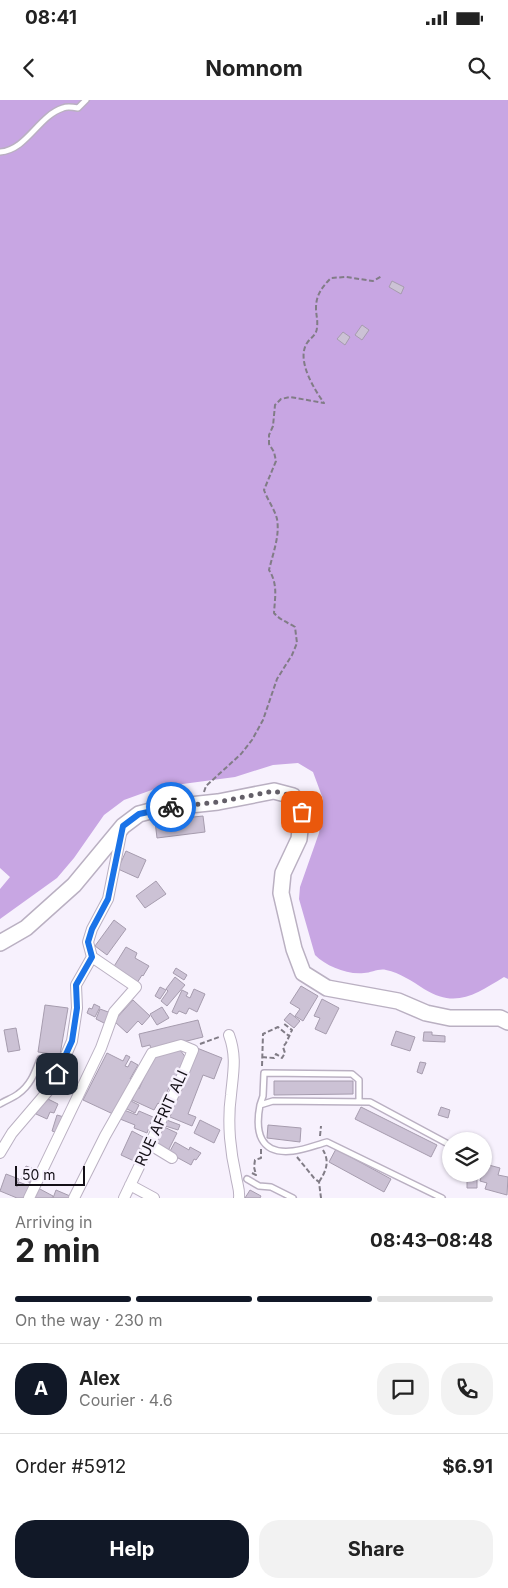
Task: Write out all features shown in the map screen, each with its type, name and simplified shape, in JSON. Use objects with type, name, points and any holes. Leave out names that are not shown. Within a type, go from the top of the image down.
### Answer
[{"type":"main road","points":[[0,942],[26,928],[74,885],[123,826],[139,814],[162,808],[200,804],[274,791],[293,796],[302,812],[299,839],[283,874],[281,893],[294,949],[303,973],[327,988],[398,1001],[426,1013],[450,1018],[500,1018],[508,1022]]},
{"type":"street","points":[[29,1198],[101,1048],[114,1012],[136,987],[92,957],[88,942],[92,929],[108,899],[123,826]]},
{"type":"street","points":[[0,1153],[12,1133],[53,1084],[72,1041],[77,1008],[76,985],[92,957]]},
{"type":"street","points":[[228,1035],[232,1044],[234,1058],[230,1103],[230,1137],[240,1192],[239,1198]]},
{"type":"street","points":[[74,1198],[105,1136],[152,1053],[181,1045],[193,1050]]},
{"type":"street","name":"RUE AFRIT ALI","points":[[124,1198],[193,1050]]},
{"type":"street","points":[[149,1144],[172,1158]]},
{"type":"street","points":[[130,1185],[154,1198]]},
{"type":"lane","points":[[0,152],[18,145],[52,113],[64,107],[78,108],[86,100]]},
{"type":"lane","points":[[0,1104],[18,1095],[25,1088],[32,1079],[40,1058]]},
{"type":"lane","points":[[359,1102],[359,1080],[352,1074],[264,1073],[263,1096],[258,1120],[261,1139],[272,1150],[292,1151],[327,1142],[442,1198]]},
{"type":"lane","points":[[260,1105],[272,1101],[370,1102],[442,1140]]},
{"type":"lane","points":[[247,1179],[259,1186],[271,1187],[293,1198]]},
{"type":"path","points":[[200,804],[206,786],[241,754],[252,740],[263,720],[277,679],[297,643],[295,628],[281,620],[274,613],[276,587],[274,578],[269,570],[278,534],[277,517],[264,490],[276,461],[274,452],[269,444],[275,405],[281,399],[290,397],[324,403],[312,383],[303,355],[307,343],[317,332],[317,297],[323,286],[331,278],[346,277],[373,281],[382,276]]},
{"type":"path","points":[[262,1056],[274,1058],[276,1054],[282,1058],[285,1053],[283,1047],[292,1030],[283,1023]]},
{"type":"path","points":[[264,1073],[262,1056],[263,1034],[278,1027],[289,1036]]},
{"type":"path","points":[[193,1050],[201,1042],[228,1035]]},
{"type":"path","points":[[321,1126],[320,1144],[328,1164],[319,1182],[321,1198]]},
{"type":"path","points":[[247,1179],[250,1172],[256,1174],[254,1167],[256,1160],[261,1158],[264,1142]]},
{"type":"path","points":[[292,1151],[319,1182]]},
{"type":"shaded area","points":[[0,100],[508,100],[508,979],[504,977],[475,994],[466,997],[446,998],[435,995],[391,971],[351,973],[331,966],[315,955],[299,899],[300,887],[319,833],[323,799],[313,772],[298,763],[273,765],[235,777],[160,787],[124,800],[104,815],[74,858],[57,878],[0,919],[0,889],[10,877],[0,868]]},
{"type":"building","points":[[392,281],[404,287],[401,294],[389,287]]},
{"type":"building","points":[[362,325],[369,330],[362,340],[355,335]]},
{"type":"building","points":[[343,332],[350,337],[345,345],[337,339]]},
{"type":"building","points":[[203,816],[205,832],[157,838],[155,821]]},
{"type":"building","points":[[126,851],[146,860],[138,878],[118,869]]},
{"type":"building","points":[[156,881],[166,894],[145,908],[136,896]]},
{"type":"building","points":[[114,920],[126,929],[107,955],[95,946]]},
{"type":"building","points":[[126,947],[137,953],[135,958],[149,966],[137,983],[113,968]]},
{"type":"building","points":[[176,968],[187,975],[184,980],[173,973]]},
{"type":"building","points":[[175,977],[185,985],[167,1006],[161,1001],[168,991],[166,989]]},
{"type":"building","points":[[301,986],[318,996],[303,1021],[295,1016],[300,1009],[290,1003]]},
{"type":"building","points":[[160,987],[166,990],[160,999],[155,996]]},
{"type":"building","points":[[194,989],[205,994],[197,1012],[189,1008],[186,1014],[179,1011],[177,1014],[172,1012],[182,990],[188,993],[186,996],[190,998]]},
{"type":"building","points":[[322,999],[339,1008],[326,1034],[315,1029],[320,1018],[314,1016]]},
{"type":"building","points":[[133,1000],[150,1016],[142,1025],[138,1021],[127,1033],[114,1021]]},
{"type":"building","points":[[94,1004],[100,1007],[95,1017],[87,1013]]},
{"type":"building","points":[[45,1005],[68,1008],[60,1055],[38,1052]]},
{"type":"building","points":[[162,1007],[169,1018],[157,1025],[150,1014]]},
{"type":"building","points":[[100,1009],[111,1013],[106,1024],[96,1019]]},
{"type":"building","points":[[290,1013],[300,1021],[294,1028],[284,1020]]},
{"type":"building","points":[[198,1020],[203,1037],[151,1050],[150,1045],[142,1047],[139,1034]]},
{"type":"building","points":[[16,1028],[20,1050],[8,1052],[4,1030]]},
{"type":"building","points":[[396,1031],[415,1037],[410,1051],[391,1045]]},
{"type":"building","points":[[424,1032],[445,1036],[445,1042],[423,1041]]},
{"type":"building","points":[[197,1048],[222,1058],[214,1079],[203,1075],[188,1114],[196,1117],[192,1126],[170,1117]]},
{"type":"building","points":[[180,1050],[187,1059],[178,1077],[173,1079],[161,1105],[158,1103],[154,1110],[132,1100],[154,1055]]},
{"type":"building","points":[[107,1053],[123,1061],[126,1055],[130,1057],[125,1066],[128,1067],[131,1061],[138,1065],[113,1114],[83,1100]]},
{"type":"building","points":[[420,1062],[426,1063],[422,1074],[417,1072]]},
{"type":"building","points":[[274,1081],[353,1081],[353,1094],[274,1095]]},
{"type":"building","points":[[44,1097],[58,1104],[54,1113],[50,1112],[47,1119],[36,1114]]},
{"type":"building","points":[[129,1100],[139,1105],[135,1113],[125,1108]]},
{"type":"building","points":[[361,1107],[437,1145],[431,1157],[355,1119]]},
{"type":"building","points":[[441,1107],[450,1110],[448,1118],[438,1115]]},
{"type":"building","points":[[124,1110],[137,1115],[139,1111],[153,1117],[147,1133],[134,1128],[135,1125],[120,1119]]},
{"type":"building","points":[[57,1115],[64,1117],[59,1133],[52,1131]]},
{"type":"building","points":[[164,1119],[180,1125],[178,1130],[162,1125]]},
{"type":"building","points":[[200,1120],[220,1130],[214,1143],[194,1133]]},
{"type":"building","points":[[268,1125],[301,1128],[300,1142],[267,1138]]},
{"type":"building","points":[[162,1126],[177,1133],[168,1151],[154,1145]]},
{"type":"building","points":[[132,1131],[145,1138],[134,1161],[121,1155]]},
{"type":"building","points":[[175,1142],[189,1150],[190,1147],[201,1153],[196,1160],[194,1159],[191,1165],[169,1153]]},
{"type":"building","points":[[336,1149],[391,1179],[384,1192],[329,1162]]},
{"type":"building","points":[[26,1166],[39,1171],[34,1184],[21,1179]]},
{"type":"building","points":[[492,1166],[500,1168],[498,1175],[508,1177],[507,1195],[485,1189],[487,1183],[484,1182],[492,1182]]},
{"type":"building","points":[[6,1174],[19,1179],[17,1187],[19,1182],[29,1186],[24,1198],[17,1198],[0,1191]]},
{"type":"building","points":[[467,1182],[477,1182],[477,1188],[467,1188]]},
{"type":"building","points":[[38,1188],[53,1196],[52,1198],[33,1198]]},
{"type":"building","points":[[56,1190],[70,1196],[69,1198],[53,1198]]},
{"type":"building","points":[[250,1190],[261,1196],[260,1198],[245,1198]]},
{"type":"way so far","points":[[171,807],[218,802],[274,791],[293,796],[302,812]]},
{"type":"route","points":[[57,1074],[72,1041],[77,1008],[76,985],[92,957],[88,942],[92,929],[108,899],[123,826],[139,814],[171,807]]}]
